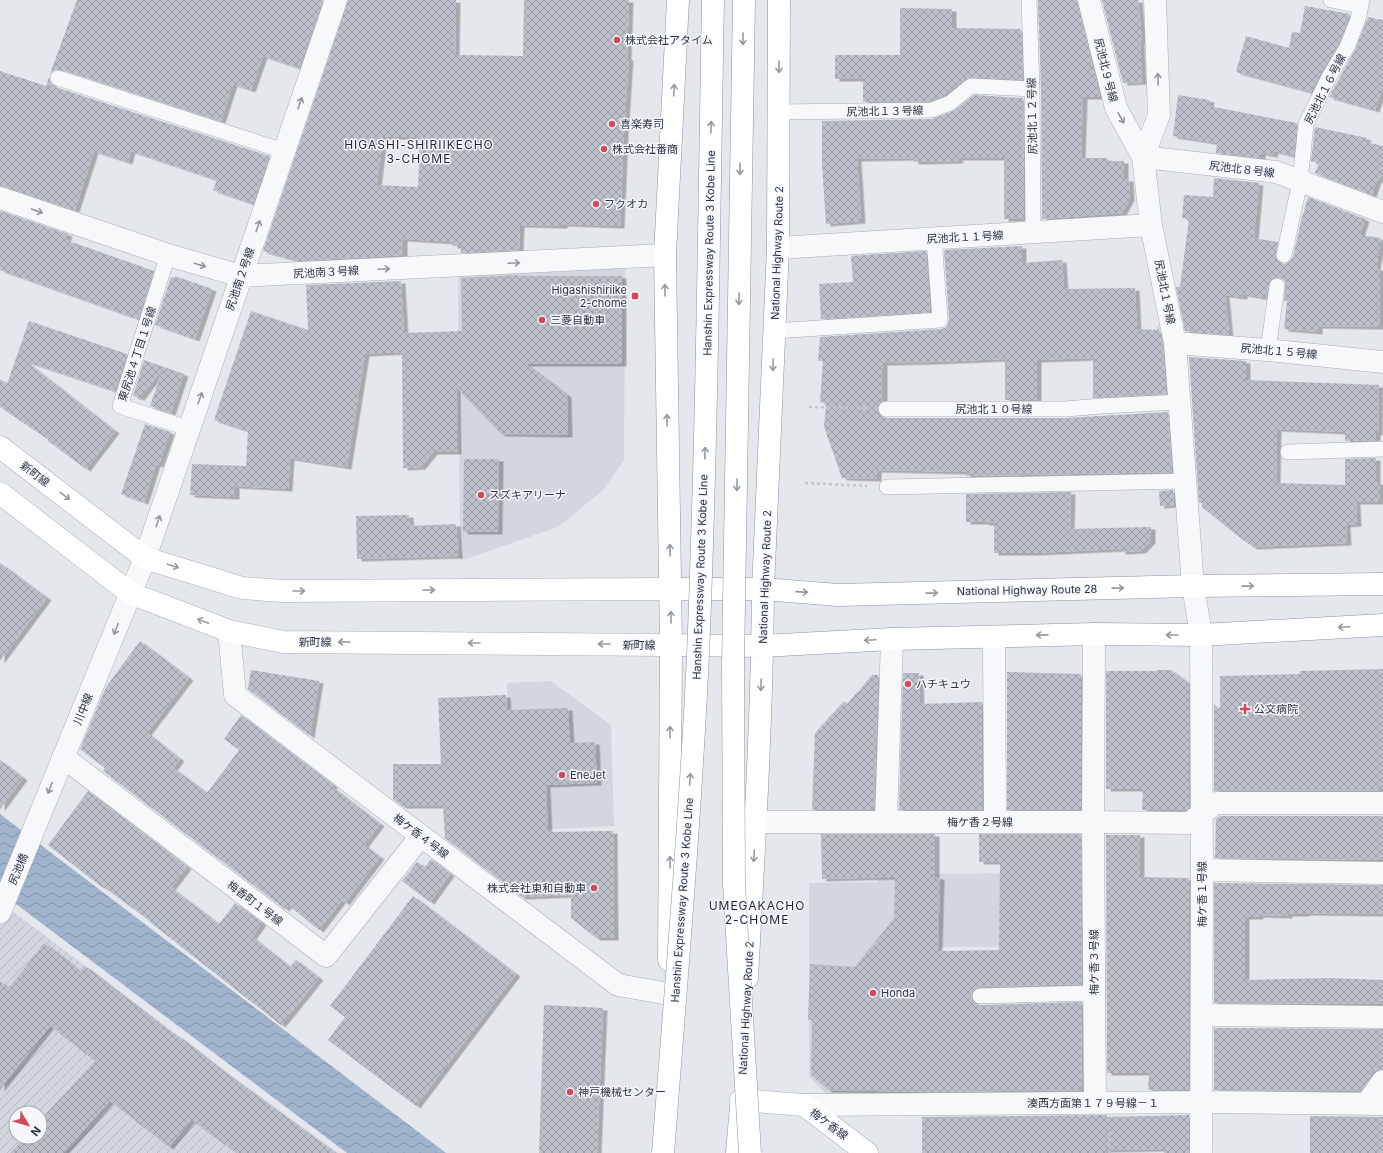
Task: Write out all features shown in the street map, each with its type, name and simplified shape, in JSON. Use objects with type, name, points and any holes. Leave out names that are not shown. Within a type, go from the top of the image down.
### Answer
[{"type":"main road","points":[[673,1153],[669,994],[671,645],[665,255],[678,0]]},
{"type":"main road","name":"Hanshin Expressway Route 3 Kobe Line","points":[[663,1153],[683,890],[698,651],[704,502],[713,0]]},
{"type":"main road","points":[[744,0],[734,662],[734,884],[750,1153]]},
{"type":"main road","name":"National Highway Route 2","points":[[737,1153],[755,822],[763,589],[778,248],[779,0]]},
{"type":"main road","name":"新町線","points":[[0,448],[145,558],[242,588],[282,591],[670,589]]},
{"type":"main road","name":"新町線","points":[[0,493],[130,593],[229,631],[283,642],[671,645]]},
{"type":"main road","name":"National Highway Route 28","points":[[670,589],[763,589],[838,595],[1192,586],[1383,584]]},
{"type":"main road","points":[[671,645],[762,646],[892,639],[1094,634],[1201,635],[1383,625]]},
{"type":"main road","name":"梅ケ香線","points":[[741,1100],[804,1105],[867,1153]]},
{"type":"street","name":"尻池南２号線","points":[[145,558],[336,0]]},
{"type":"street","name":"尻池北９号線","points":[[1089,0],[1116,108],[1143,158]]},
{"type":"street","name":"尻池北１号線","points":[[1155,0],[1159,115],[1143,158],[1151,225],[1175,343],[1192,586],[1201,635]]},
{"type":"street","name":"尻池北８号線","points":[[1143,158],[1276,172],[1383,212]]},
{"type":"street","name":"尻池南３号線","points":[[0,198],[168,255],[241,276],[665,255]]},
{"type":"street","name":"尻池北１１号線","points":[[778,248],[1151,225]]},
{"type":"street","name":"尻池北１５号線","points":[[1175,343],[1268,350],[1383,362]]},
{"type":"street","name":"川中線","points":[[35,825],[145,558]]},
{"type":"street","name":"梅ケ香４号線","points":[[229,631],[235,695],[618,985],[669,994]]},
{"type":"street","name":"梅ケ香３号線","points":[[1094,634],[1093,822],[1095,1103]]},
{"type":"street","name":"梅ケ香１号線","points":[[1201,635],[1201,1153]]},
{"type":"street","points":[[994,636],[995,822]]},
{"type":"street","points":[[886,822],[892,639]]},
{"type":"street","name":"梅香町１号線","points":[[63,757],[326,956],[421,836]]},
{"type":"street","name":"梅ケ香２号線","points":[[755,822],[1190,823],[1216,804],[1383,803]]},
{"type":"street","name":"尻池橋","points":[[0,912],[35,825]]},
{"type":"street","points":[[1202,870],[1383,873]]},
{"type":"street","points":[[1202,1015],[1383,1017]]},
{"type":"street","points":[[1375,1104],[1383,1080]]},
{"type":"street","name":"湊西方面第１７９号線－１","points":[[804,1105],[1202,1102],[1375,1104]]},
{"type":"lane","name":"尻池北１２号線","points":[[1029,0],[1032,89],[1033,232]]},
{"type":"lane","points":[[1331,0],[1361,3]]},
{"type":"lane","name":"尻池北１６号線","points":[[1284,255],[1300,182],[1306,124],[1329,77],[1347,47],[1358,19],[1361,3]]},
{"type":"lane","points":[[58,78],[284,151]]},
{"type":"lane","name":"尻池北１３号線","points":[[779,112],[932,110],[950,103],[971,86],[1032,89]]},
{"type":"lane","points":[[774,331],[940,320],[934,238]]},
{"type":"lane","name":"東尻池４丁目１号線","points":[[168,255],[120,406],[190,429]]},
{"type":"lane","points":[[1268,350],[1277,286]]},
{"type":"lane","name":"尻池北１０号線","points":[[886,409],[1066,410],[1101,406],[1179,402]]},
{"type":"lane","points":[[1288,452],[1383,449]]},
{"type":"lane","points":[[888,487],[1185,481]]},
{"type":"lane","points":[[980,996],[1094,993]]},
{"type":"path","points":[[809,407],[886,409]]},
{"type":"path","points":[[805,484],[888,487]]},
{"type":"shaded area","points":[[625,265],[624,460],[603,490],[558,527],[460,561],[458,274]]},
{"type":"shaded area","name":"EneJet","points":[[551,681],[611,725],[614,826],[513,831],[507,683]]},
{"type":"shaded area","points":[[1083,873],[1083,946],[941,947],[941,1057],[918,1058],[918,1094],[827,1095],[809,1077],[809,883],[878,882],[879,874]]},
{"type":"shaded area","points":[[0,902],[195,1048],[330,1153],[0,1153]]},
{"type":"water","points":[[0,814],[446,1153],[347,1153],[0,892]]},
{"type":"building","points":[[77,0],[323,0],[299,68],[263,56],[251,90],[233,84],[221,121],[61,69],[56,69],[50,74]]},
{"type":"building","points":[[348,0],[456,0],[455,55],[523,56],[524,0],[629,0],[627,58],[629,58],[620,226],[563,224],[563,226],[520,225],[519,250],[461,253],[461,246],[453,246],[453,242],[403,239],[403,255],[299,261],[263,251]],"holes":[[[383,137],[420,137],[418,187],[377,185]]]},
{"type":"building","points":[[1038,0],[1077,0],[1100,97],[1083,97],[1081,158],[1107,158],[1107,161],[1124,161],[1124,179],[1129,179],[1130,198],[1122,213],[1042,219],[1041,89]]},
{"type":"building","points":[[1102,0],[1138,0],[1142,41],[1140,41],[1142,82],[1123,83]]},
{"type":"building","points":[[1305,6],[1350,14],[1339,43],[1321,72],[1311,92],[1236,72],[1246,36],[1289,48],[1292,32],[1300,33]]},
{"type":"building","points":[[900,8],[952,9],[952,28],[1021,29],[1023,80],[971,77],[965,79],[945,95],[930,101],[863,102],[863,79],[835,79],[835,55],[900,55]]},
{"type":"building","points":[[1368,17],[1383,20],[1383,85],[1375,110],[1329,97],[1355,50]]},
{"type":"building","points":[[0,71],[46,86],[49,77],[51,84],[55,87],[269,156],[253,204],[213,190],[217,180],[131,151],[128,162],[94,151],[75,210],[0,186]]},
{"type":"building","points":[[974,95],[1023,98],[1024,219],[1004,219],[1004,158],[958,158],[959,161],[914,162],[914,158],[857,159],[861,221],[826,224],[822,165],[822,121],[932,119],[953,111]]},
{"type":"building","points":[[1178,95],[1210,100],[1209,106],[1297,123],[1294,156],[1274,151],[1273,155],[1261,153],[1261,158],[1216,153],[1217,143],[1173,136]]},
{"type":"building","points":[[1315,127],[1367,138],[1365,142],[1383,146],[1383,169],[1380,181],[1377,180],[1372,195],[1315,173],[1319,163],[1311,161]]},
{"type":"building","points":[[1214,178],[1259,183],[1254,238],[1278,242],[1275,257],[1282,264],[1287,263],[1293,257],[1308,197],[1365,219],[1360,235],[1381,238],[1376,268],[1380,268],[1379,327],[1318,326],[1318,332],[1284,329],[1287,301],[1284,301],[1285,283],[1283,279],[1278,277],[1273,278],[1270,281],[1266,298],[1243,294],[1243,297],[1225,295],[1229,335],[1185,331],[1176,287],[1180,287],[1189,219],[1182,218],[1184,195],[1213,197]]},
{"type":"building","points":[[0,211],[68,234],[66,240],[154,271],[138,319],[0,270]]},
{"type":"building","points":[[1022,246],[1022,263],[1062,260],[1064,289],[1135,288],[1137,329],[1158,330],[1158,324],[1163,345],[1166,394],[1093,398],[1093,358],[1037,360],[1037,400],[1005,400],[1005,359],[883,363],[883,401],[878,405],[878,414],[886,418],[1066,418],[1168,412],[1172,472],[966,476],[966,472],[877,470],[877,479],[842,478],[824,427],[826,403],[820,402],[823,361],[818,361],[820,337],[945,328],[949,319],[944,250]]},
{"type":"building","points":[[926,251],[930,312],[821,319],[819,284],[853,282],[851,256]]},
{"type":"building","points":[[518,275],[622,276],[622,364],[526,364],[567,395],[568,435],[501,434],[456,387],[457,452],[433,452],[421,467],[403,468],[402,352],[365,354],[347,467],[290,458],[288,489],[235,486],[235,497],[190,495],[192,464],[246,466],[248,431],[214,420],[251,311],[308,330],[306,285],[401,281],[404,333],[462,331],[461,278]]},
{"type":"building","points":[[175,276],[212,289],[195,339],[155,325],[171,277],[174,278]]},
{"type":"building","points":[[29,321],[127,354],[115,391],[25,361],[115,431],[86,469],[48,441],[49,440],[0,407],[0,379],[7,384]]},
{"type":"building","points":[[1189,357],[1246,361],[1246,380],[1379,385],[1378,433],[1376,433],[1376,440],[1345,441],[1345,432],[1277,429],[1276,483],[1345,485],[1345,459],[1376,458],[1376,482],[1380,482],[1380,502],[1356,502],[1357,524],[1346,525],[1347,543],[1253,547],[1202,507],[1202,503],[1199,503]]},
{"type":"building","points":[[144,360],[184,374],[171,413],[150,406],[163,368],[140,398],[133,396]]},
{"type":"building","points":[[145,424],[170,432],[159,465],[156,464],[144,502],[121,494]]},
{"type":"building","name":"スズキアリーナ","points":[[464,459],[499,459],[498,532],[463,532]]},
{"type":"building","points":[[1173,490],[1174,505],[1160,506],[1159,491]]},
{"type":"building","points":[[1071,492],[1070,529],[1151,527],[1151,541],[1141,551],[1121,552],[1121,549],[1035,553],[994,553],[994,523],[966,522],[966,494]]},
{"type":"building","points":[[409,515],[410,526],[456,524],[458,556],[357,559],[356,516]]},
{"type":"building","points":[[0,563],[47,598],[0,661]]},
{"type":"building","points":[[140,641],[189,678],[147,733],[180,759],[173,768],[207,793],[239,750],[224,739],[241,715],[333,785],[332,787],[380,824],[364,845],[380,857],[345,903],[342,900],[319,930],[288,905],[285,909],[103,771],[105,768],[80,749],[106,687]]},
{"type":"building","name":"公文病院","points":[[1383,669],[1383,790],[1214,791],[1214,704],[1220,710],[1220,676],[1300,674],[1300,671]]},
{"type":"building","points":[[251,670],[319,681],[310,736],[248,689]]},
{"type":"building","points":[[1171,670],[1189,684],[1189,807],[1185,810],[1142,810],[1143,789],[1106,789],[1106,671]]},
{"type":"building","points":[[1007,672],[1081,674],[1081,810],[1007,810]]},
{"type":"building","points":[[903,673],[919,673],[920,704],[982,702],[982,810],[899,810]]},
{"type":"building","points":[[872,675],[878,675],[874,810],[812,810],[815,733],[844,701],[847,704]]},
{"type":"building","points":[[506,695],[507,710],[568,708],[570,743],[595,742],[597,783],[546,785],[548,832],[613,831],[614,938],[596,938],[571,918],[571,895],[522,897],[445,838],[443,806],[402,806],[393,799],[393,764],[441,764],[438,698]]},
{"type":"building","points":[[0,760],[23,778],[0,809]]},
{"type":"building","points":[[88,791],[187,867],[171,888],[219,924],[235,903],[262,923],[252,937],[290,967],[296,960],[319,978],[281,1025],[151,922],[104,887],[103,888],[48,845]]},
{"type":"building","points":[[1220,816],[1383,816],[1383,860],[1215,858],[1216,819]]},
{"type":"building","points":[[821,834],[935,834],[935,877],[940,877],[938,951],[999,950],[1000,862],[979,862],[979,834],[1081,834],[1082,984],[980,987],[972,992],[971,996],[976,1004],[980,1005],[1082,1002],[1081,1090],[922,1092],[828,1090],[811,1075],[812,1020],[808,1020],[810,964],[855,967],[894,918],[895,877],[822,879]]},
{"type":"building","points":[[1106,835],[1140,835],[1140,877],[1189,878],[1189,1090],[1148,1090],[1149,1073],[1107,1073]]},
{"type":"building","points":[[431,859],[450,874],[430,902],[402,881],[417,862],[425,867]]},
{"type":"building","points":[[1214,883],[1383,885],[1383,914],[1305,913],[1288,914],[1288,916],[1259,915],[1259,917],[1245,917],[1245,980],[1329,978],[1383,980],[1383,1004],[1214,1003]]},
{"type":"building","points":[[413,896],[516,974],[416,1106],[328,1040],[345,1017],[330,1006]]},
{"type":"building","points":[[44,943],[81,972],[85,966],[177,1038],[178,1036],[219,1068],[336,1153],[236,1153],[191,1120],[169,1147],[110,1101],[63,1153],[10,1153],[18,1145],[48,1145],[48,1111],[95,1061],[50,1026],[0,1089],[0,981],[9,988]]},
{"type":"building","points":[[544,1005],[603,1008],[597,1153],[539,1153]]},
{"type":"building","points":[[1214,1028],[1383,1029],[1383,1069],[1372,1071],[1372,1076],[1360,1091],[1214,1090]]},
{"type":"building","points":[[1107,1115],[1107,1117],[1189,1115],[1189,1153],[1164,1153],[1164,1149],[1106,1150],[1106,1153],[922,1153],[922,1117]]},
{"type":"building","points":[[1310,1116],[1383,1117],[1383,1153],[1310,1153]]},
{"type":"place","name":"株式会社アタイム","points":[[617,40]]},
{"type":"place","name":"喜楽寿司","points":[[612,124]]},
{"type":"place","name":"株式会社番商","points":[[604,149]]},
{"type":"place","name":"フクオカ","points":[[596,204]]},
{"type":"place","name":"Higashishiriike 2-chome","points":[[635,296]]},
{"type":"place","name":"三菱自動車","points":[[542,320]]},
{"type":"place","name":"スズキアリーナ","points":[[481,495]]},
{"type":"place","name":"ハチキュウ","points":[[908,684]]},
{"type":"place","name":"公文病院","points":[[1245,709]]},
{"type":"place","name":"EneJet","points":[[562,775]]},
{"type":"place","name":"株式会社東和自動車","points":[[594,888]]},
{"type":"place","name":"Honda","points":[[873,993]]},
{"type":"place","name":"神戸機械センター","points":[[570,1092]]},
{"type":"district","name":"HIGASHI-SHIRIIKECHO 3-CHOME","points":[[419,151]]},
{"type":"district","name":"UMEGAKACHO 2-CHOME","points":[[757,912]]}]
